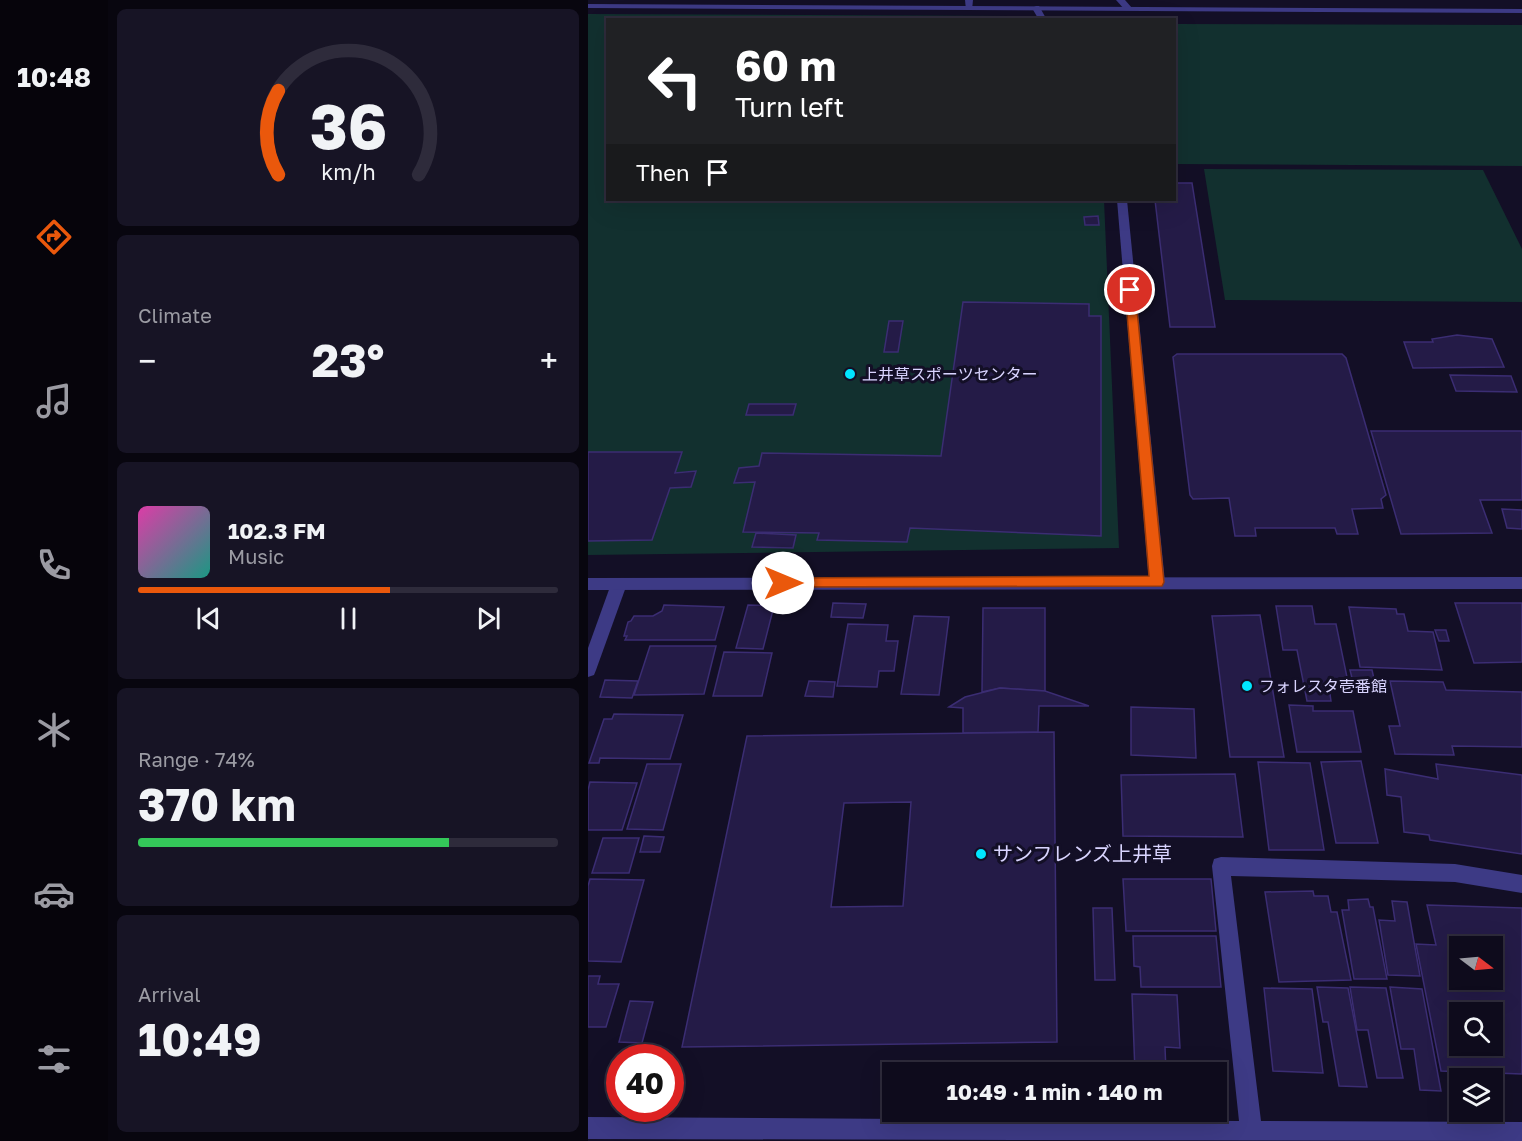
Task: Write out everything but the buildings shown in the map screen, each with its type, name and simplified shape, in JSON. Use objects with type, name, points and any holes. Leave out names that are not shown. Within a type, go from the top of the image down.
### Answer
[{"type":"street","points":[[1120,0],[1128,8]]},
{"type":"street","points":[[588,6],[969,4],[1036,8],[1522,11]]},
{"type":"street","points":[[1036,8],[1042,18]]},
{"type":"street","points":[[1122,201],[1157,582]]},
{"type":"street","points":[[588,584],[1522,583]]},
{"type":"street","points":[[588,670],[619,584]]},
{"type":"street","points":[[1251,1130],[1221,866],[1455,873],[1522,884]]},
{"type":"street","points":[[588,1128],[628,1135],[1251,1130],[1522,1132]]},
{"type":"green space","name":"上井草スポーツセンター","points":[[588,14],[1008,16],[1010,18],[606,18],[606,201],[1104,201],[1119,548],[588,555]]},
{"type":"green space","points":[[1176,24],[1522,25],[1522,166],[1176,164]]},
{"type":"green space","points":[[1204,169],[1483,170],[1522,249],[1522,302],[1225,300]]},
{"type":"place","name":"上井草スポーツセンター","points":[[850,374]]},
{"type":"place","name":"フォレスタ壱番館","points":[[1247,686]]},
{"type":"place","name":"サンフレンズ上井草","points":[[981,854]]},
{"type":"route","points":[[783,583],[1157,582],[1130,290]]}]
